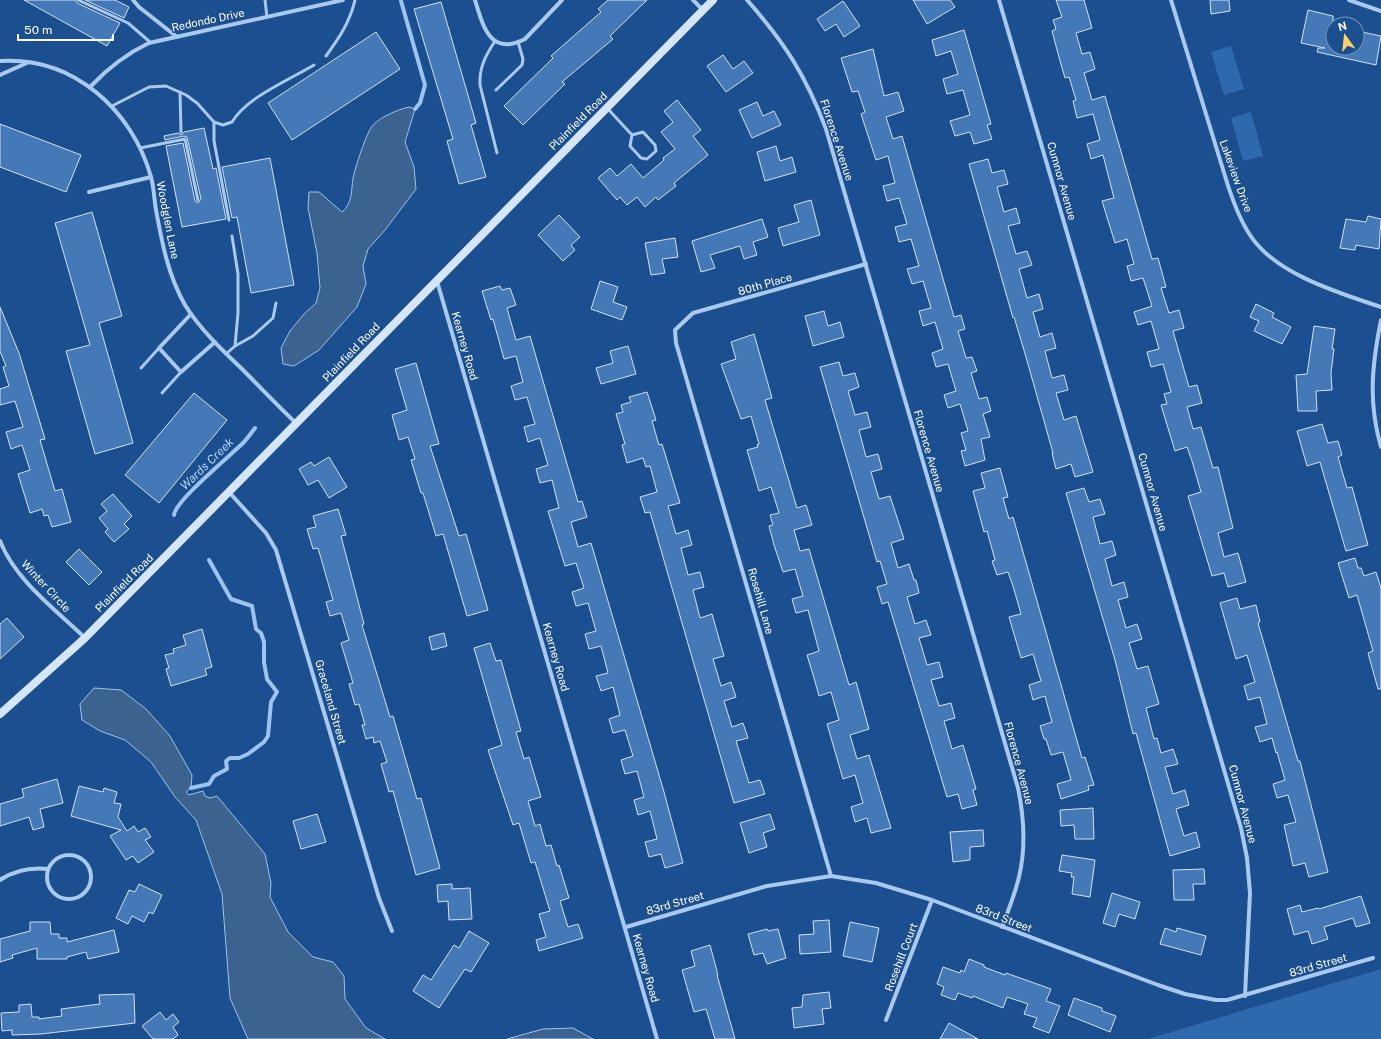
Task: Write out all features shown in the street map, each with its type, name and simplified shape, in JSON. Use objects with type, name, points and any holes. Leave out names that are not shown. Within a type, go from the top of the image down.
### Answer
[{"type":"main road","name":"Plainfield Road","points":[[0,714],[85,638],[713,0]]},
{"type":"street","points":[[133,0],[139,7],[177,37]]},
{"type":"street","name":"Redondo Drive","points":[[91,86],[109,67],[129,52],[150,42],[342,0]]},
{"type":"street","points":[[475,0],[485,30],[495,41],[505,44],[518,42],[525,39],[562,0]]},
{"type":"street","points":[[693,0],[703,10]]},
{"type":"street","name":"Florence Avenue","points":[[747,0],[790,52],[814,98],[826,129],[1021,802],[1023,853],[1019,877],[1002,927]]},
{"type":"street","name":"Cumnor Avenue","points":[[999,0],[1241,828],[1247,858],[1250,893],[1245,996]]},
{"type":"street","name":"Lakeview Drive","points":[[1171,0],[1224,176],[1233,201],[1250,235],[1269,255],[1304,278],[1326,288],[1381,307]]},
{"type":"street","points":[[1349,0],[1381,11]]},
{"type":"street","name":"Woodglen Lane","points":[[0,61],[15,60],[29,62],[74,77],[91,86],[112,106],[140,148],[151,177],[165,257],[173,280],[192,314],[226,354],[297,424]]},
{"type":"street","points":[[0,76],[29,62]]},
{"type":"street","points":[[90,192],[151,177]]},
{"type":"street","name":"80th Place","points":[[675,330],[693,313],[866,264]]},
{"type":"street","name":"Kearney Road","points":[[437,280],[626,927],[657,1039]]},
{"type":"street","points":[[192,314],[159,348],[181,372],[215,342]]},
{"type":"street","points":[[1381,320],[1373,362],[1372,386],[1373,412],[1381,447]]},
{"type":"street","name":"Rosehill Lane","points":[[675,330],[676,343],[831,876]]},
{"type":"street","name":"Graceland Street","points":[[229,492],[266,533],[276,550],[379,898],[392,931]]},
{"type":"street","name":"Winter Circle","points":[[0,541],[11,562],[23,578],[85,638]]},
{"type":"street","points":[[63,856],[78,857],[89,867],[90,882],[82,894],[75,898],[62,898],[51,889],[47,876],[48,869],[52,863],[63,856]]},
{"type":"street","points":[[0,880],[9,874],[23,869],[48,869]]},
{"type":"street","name":"83rd Street","points":[[626,927],[767,886],[831,876],[885,885],[932,900],[1185,994],[1216,1000],[1245,996],[1373,958]]},
{"type":"street","name":"Rosehill Court","points":[[886,1020],[932,900]]},
{"type":"lane","points":[[78,0],[128,24],[150,42]]},
{"type":"lane","points":[[266,0],[267,17]]},
{"type":"lane","points":[[326,56],[342,35],[352,12],[355,0]]},
{"type":"lane","points":[[495,41],[483,61],[479,75],[480,85],[497,153]]},
{"type":"lane","points":[[496,90],[522,65],[524,59],[518,42]]},
{"type":"lane","points":[[112,106],[149,87],[166,86],[180,92],[197,103],[214,122],[223,125],[232,122],[238,113],[257,98],[314,65]]},
{"type":"lane","points":[[180,92],[181,132]]},
{"type":"lane","points":[[606,108],[632,135]]},
{"type":"lane","points":[[214,122],[214,141],[229,220]]},
{"type":"lane","points":[[643,132],[655,145],[656,151],[647,159],[641,158],[630,146],[632,135],[643,132]]},
{"type":"lane","points":[[140,148],[185,139],[198,200]]},
{"type":"lane","points":[[232,236],[238,274],[238,313],[235,346]]},
{"type":"lane","points":[[226,354],[235,346],[254,336],[273,318],[276,303]]},
{"type":"lane","points":[[141,368],[159,348]]},
{"type":"lane","points":[[162,393],[181,372]]},
{"type":"shaded area","points":[[1231,46],[1244,89],[1224,95],[1211,52]]},
{"type":"shaded area","points":[[409,107],[415,109],[405,142],[414,167],[416,189],[385,230],[368,249],[363,266],[366,284],[357,307],[319,350],[294,366],[283,364],[281,348],[290,331],[304,314],[316,303],[320,288],[317,253],[308,208],[309,192],[319,192],[342,212],[350,200],[356,166],[370,129],[385,116]]},
{"type":"shaded area","points":[[1251,112],[1263,156],[1243,161],[1231,118]]},
{"type":"shaded area","points":[[94,688],[121,690],[146,709],[170,736],[192,775],[191,788],[186,792],[189,795],[203,791],[205,796],[210,798],[217,796],[265,854],[271,883],[270,897],[288,932],[313,957],[333,962],[344,976],[345,999],[366,1028],[385,1039],[248,1039],[230,998],[222,894],[196,820],[175,797],[151,762],[125,740],[100,731],[82,720],[80,704]]},
{"type":"shaded area","points":[[1381,969],[1381,1039],[1148,1039]]},
{"type":"shaded area","points":[[573,1028],[593,1039],[507,1039],[543,1029]]},
{"type":"building","points":[[24,0],[75,0],[77,3],[120,23],[107,46]]},
{"type":"building","points":[[85,0],[115,0],[129,7],[124,18]]},
{"type":"building","points":[[608,0],[647,0],[610,36],[613,39],[562,82],[565,84],[523,125],[504,106],[553,58],[551,56],[601,12],[598,9]]},
{"type":"building","points":[[913,0],[950,0],[955,7],[927,24]]},
{"type":"building","points":[[1056,0],[1084,0],[1092,28],[1076,33],[1082,54],[1090,52],[1095,69],[1084,73],[1092,100],[1105,96],[1152,259],[1158,258],[1166,287],[1161,288],[1169,313],[1179,310],[1184,328],[1173,331],[1189,387],[1197,385],[1202,403],[1187,407],[1193,429],[1201,427],[1213,468],[1218,467],[1233,528],[1218,533],[1224,557],[1238,553],[1246,582],[1228,587],[1224,573],[1212,576],[1188,496],[1201,492],[1187,447],[1175,451],[1161,405],[1167,404],[1164,394],[1171,392],[1163,364],[1151,367],[1147,352],[1159,349],[1151,321],[1138,325],[1134,312],[1152,306],[1143,278],[1131,281],[1127,266],[1134,264],[1127,239],[1115,243],[1102,201],[1114,198],[1103,155],[1091,159],[1087,144],[1100,140],[1093,114],[1077,118],[1073,101],[1076,100],[1069,77],[1065,78],[1052,31],[1056,29],[1053,20],[1062,17]]},
{"type":"building","points":[[1210,0],[1229,0],[1230,11],[1211,14]]},
{"type":"building","points":[[843,1],[860,26],[844,37],[836,24],[825,31],[817,19]]},
{"type":"building","points":[[441,2],[476,123],[471,125],[486,177],[459,184],[447,141],[453,139],[414,9]]},
{"type":"building","points":[[1308,10],[1333,16],[1325,16],[1325,48],[1301,43]]},
{"type":"building","points":[[964,30],[991,124],[987,125],[992,139],[974,144],[970,132],[955,136],[950,121],[970,115],[963,90],[947,94],[943,79],[958,74],[951,51],[936,56],[932,40]]},
{"type":"building","points":[[376,32],[400,69],[292,140],[268,103]]},
{"type":"building","points":[[1365,33],[1381,36],[1376,65],[1335,56],[1365,56]]},
{"type":"building","points":[[1318,48],[1325,48],[1325,54],[1317,52]]},
{"type":"building","points":[[873,49],[884,96],[898,92],[904,111],[886,117],[893,139],[902,136],[954,317],[961,315],[965,329],[958,331],[966,358],[972,357],[977,371],[971,373],[979,399],[987,397],[991,411],[983,414],[990,437],[981,439],[985,460],[965,466],[961,451],[966,450],[961,433],[968,431],[960,404],[948,408],[944,395],[956,391],[948,364],[936,367],[932,353],[943,349],[935,322],[923,326],[919,311],[931,308],[923,281],[912,284],[907,269],[919,266],[911,239],[899,242],[895,227],[907,224],[899,198],[887,201],[883,186],[895,183],[888,156],[876,160],[861,114],[865,112],[858,91],[852,92],[841,58]]},
{"type":"building","points":[[723,55],[733,69],[744,61],[753,73],[726,92],[707,66]]},
{"type":"building","points":[[677,100],[701,130],[693,136],[708,155],[674,183],[676,186],[658,200],[656,197],[645,207],[637,197],[627,205],[620,197],[617,200],[598,178],[610,168],[617,176],[631,164],[643,178],[664,160],[663,158],[675,149],[661,132],[673,122],[664,111]]},
{"type":"building","points":[[757,102],[763,116],[774,111],[781,125],[752,138],[739,110]]},
{"type":"building","points":[[0,124],[81,155],[66,192],[0,167]]},
{"type":"building","points":[[204,128],[213,169],[216,168],[226,219],[182,227],[166,146],[183,143],[195,201],[198,203],[201,199],[187,137],[184,136],[165,140],[164,136],[178,133],[181,135],[184,132]]},
{"type":"building","points":[[776,146],[780,161],[792,157],[796,172],[765,181],[757,152]]},
{"type":"building","points":[[270,158],[294,285],[251,293],[237,217],[232,218],[222,167]]},
{"type":"building","points":[[988,159],[992,173],[1004,170],[1008,184],[997,187],[1004,212],[1016,208],[1020,223],[1008,226],[1016,254],[1027,251],[1032,265],[1019,269],[1027,298],[1039,294],[1043,309],[1033,312],[1040,337],[1052,333],[1056,348],[1045,351],[1052,378],[1064,375],[1068,390],[1056,393],[1064,420],[1076,416],[1093,472],[1075,477],[1071,464],[1056,469],[1053,453],[1026,357],[1014,317],[1013,318],[969,164]]},
{"type":"building","points":[[811,200],[820,235],[783,246],[778,228],[799,222],[794,205]]},
{"type":"building","points":[[92,212],[122,316],[99,323],[133,443],[95,454],[66,351],[90,345],[55,223]]},
{"type":"building","points":[[559,215],[580,237],[571,245],[575,250],[563,261],[538,235]]},
{"type":"building","points":[[1368,216],[1381,219],[1379,249],[1356,245],[1355,250],[1340,248],[1346,219],[1366,222]]},
{"type":"building","points":[[762,219],[768,237],[753,242],[757,255],[744,259],[740,246],[710,255],[715,268],[701,272],[692,241]]},
{"type":"building","points":[[675,238],[678,257],[662,259],[665,273],[651,275],[645,243]]},
{"type":"building","points":[[600,281],[618,287],[613,302],[627,307],[622,320],[591,309]]},
{"type":"building","points":[[500,286],[502,290],[510,288],[516,305],[507,308],[516,340],[530,336],[578,502],[582,501],[587,517],[571,522],[578,547],[591,543],[664,792],[683,863],[665,868],[661,854],[649,857],[645,842],[657,839],[650,811],[638,815],[634,800],[644,797],[637,771],[625,774],[621,760],[633,756],[625,730],[613,733],[609,719],[620,715],[613,687],[601,691],[596,676],[608,673],[601,646],[589,649],[585,634],[596,631],[588,603],[576,606],[572,592],[584,588],[576,563],[565,566],[548,511],[559,508],[552,480],[540,483],[536,469],[548,465],[540,438],[528,442],[524,427],[535,424],[527,397],[515,400],[511,386],[523,382],[516,356],[504,359],[493,319],[491,320],[482,291]]},
{"type":"building","points":[[1256,304],[1274,313],[1272,317],[1291,327],[1282,344],[1254,331],[1259,321],[1250,317]]},
{"type":"building","points":[[0,307],[19,353],[45,439],[40,440],[55,491],[62,489],[71,522],[52,527],[48,515],[44,516],[42,509],[30,513],[18,474],[30,470],[22,445],[11,449],[6,432],[23,427],[15,401],[0,405],[0,389],[9,386],[3,367],[6,366],[0,351]]},
{"type":"building","points":[[824,311],[828,326],[840,322],[844,337],[813,346],[805,316]]},
{"type":"building","points":[[1314,326],[1335,329],[1332,349],[1334,349],[1331,373],[1332,390],[1316,391],[1317,411],[1298,411],[1296,375],[1307,374]]},
{"type":"building","points":[[754,334],[772,398],[765,400],[797,508],[806,505],[812,525],[794,530],[800,551],[809,549],[849,685],[856,682],[869,729],[850,735],[857,759],[869,755],[891,828],[871,833],[867,818],[855,822],[851,807],[863,803],[855,775],[843,779],[827,724],[839,720],[831,692],[819,696],[807,655],[819,651],[808,610],[796,613],[792,599],[803,596],[795,569],[783,572],[769,526],[773,525],[770,515],[779,513],[771,487],[759,491],[747,450],[758,447],[757,445],[759,444],[751,416],[741,419],[721,364],[736,359],[731,342]]},
{"type":"building","points":[[628,346],[636,374],[601,384],[596,368],[613,363],[610,351]]},
{"type":"building","points":[[839,362],[843,376],[855,373],[859,387],[848,391],[855,415],[867,412],[871,427],[859,430],[866,457],[878,454],[882,469],[871,472],[879,499],[890,496],[904,539],[891,543],[898,568],[909,564],[914,580],[916,580],[919,593],[907,597],[915,624],[926,620],[931,635],[919,638],[927,665],[939,662],[943,677],[931,680],[939,706],[951,703],[955,718],[944,721],[952,749],[963,745],[976,789],[973,790],[977,805],[962,809],[958,794],[947,797],[888,602],[882,604],[877,587],[887,584],[880,561],[877,562],[820,367]]},
{"type":"building","points":[[416,363],[439,444],[430,446],[459,536],[466,534],[488,610],[467,616],[443,534],[436,536],[423,493],[421,493],[411,460],[415,459],[408,437],[399,440],[392,415],[407,410],[395,369]]},
{"type":"building","points":[[647,392],[656,420],[652,421],[659,445],[662,444],[680,503],[668,506],[676,534],[688,530],[692,545],[681,548],[688,575],[700,572],[704,587],[693,590],[700,618],[712,614],[724,656],[713,659],[721,686],[731,682],[736,697],[724,701],[732,727],[743,723],[748,738],[736,741],[749,783],[760,780],[765,794],[734,803],[650,512],[645,513],[640,497],[657,492],[650,466],[646,467],[643,458],[627,463],[622,445],[625,444],[616,414],[623,412],[621,405],[631,402],[629,397]]},
{"type":"building","points":[[194,393],[227,420],[159,503],[125,475]]},
{"type":"building","points":[[1322,424],[1328,443],[1338,441],[1342,455],[1338,457],[1347,488],[1352,487],[1368,545],[1346,551],[1320,462],[1307,466],[1297,431]]},
{"type":"building","points":[[329,457],[347,487],[329,498],[318,480],[308,485],[299,469],[311,462],[314,466]]},
{"type":"building","points":[[1000,468],[1008,497],[1003,498],[1009,519],[1013,517],[1082,758],[1085,757],[1094,785],[1088,786],[1089,790],[1061,799],[1057,784],[1071,780],[1063,752],[1051,755],[1046,739],[1044,739],[1040,726],[1052,722],[1045,696],[1033,700],[1029,685],[1041,681],[1033,654],[1021,658],[1009,617],[1021,614],[1013,586],[1008,572],[997,575],[992,561],[995,560],[987,531],[984,532],[973,491],[985,488],[981,473]]},
{"type":"building","points":[[1084,488],[1089,502],[1100,499],[1105,514],[1093,517],[1100,544],[1112,541],[1116,555],[1105,559],[1112,586],[1124,582],[1128,597],[1118,600],[1126,628],[1137,624],[1142,639],[1129,643],[1137,669],[1148,666],[1159,704],[1146,708],[1154,739],[1157,738],[1161,753],[1173,749],[1178,764],[1165,767],[1173,794],[1185,790],[1189,805],[1176,809],[1184,836],[1196,832],[1200,847],[1170,856],[1136,733],[1133,734],[1115,660],[1066,493]]},
{"type":"building","points":[[113,494],[132,516],[124,524],[129,529],[114,542],[105,532],[108,529],[99,518],[107,511],[101,504]]},
{"type":"building","points":[[338,509],[346,535],[341,536],[364,624],[362,625],[390,717],[393,716],[417,799],[421,798],[440,868],[416,875],[393,791],[389,792],[381,764],[387,762],[380,741],[374,743],[373,737],[366,739],[362,725],[365,725],[359,704],[355,705],[349,684],[353,683],[341,643],[349,640],[341,613],[330,616],[326,602],[333,600],[318,548],[313,549],[307,529],[316,527],[313,516]]},
{"type":"building","points":[[79,549],[102,572],[89,585],[66,562]]},
{"type":"building","points":[[1355,558],[1358,568],[1361,568],[1364,576],[1376,572],[1381,588],[1381,689],[1378,689],[1368,653],[1373,651],[1357,595],[1349,598],[1338,563]]},
{"type":"building","points":[[1237,598],[1240,609],[1256,605],[1260,622],[1258,623],[1298,761],[1300,761],[1328,872],[1309,877],[1305,863],[1293,866],[1284,825],[1296,822],[1288,795],[1277,798],[1273,784],[1285,780],[1272,738],[1260,742],[1255,727],[1267,724],[1260,697],[1248,700],[1244,686],[1255,682],[1247,655],[1236,659],[1220,603]]},
{"type":"building","points":[[7,618],[24,637],[0,659],[0,624]]},
{"type":"building","points":[[202,629],[212,667],[205,669],[207,675],[171,686],[166,669],[169,668],[165,655],[174,653],[173,649],[186,645],[183,635]]},
{"type":"building","points":[[444,633],[447,646],[432,650],[429,637]]},
{"type":"building","points":[[490,643],[496,661],[501,660],[521,731],[516,732],[524,759],[529,757],[541,797],[528,801],[535,826],[540,824],[546,846],[551,845],[557,866],[559,865],[569,898],[560,901],[568,927],[578,924],[583,938],[539,951],[536,940],[546,937],[539,914],[550,911],[535,862],[531,863],[519,823],[513,825],[488,750],[502,745],[474,648]]},
{"type":"building","points":[[57,779],[63,803],[40,809],[44,827],[33,830],[29,817],[0,826],[0,804],[24,797],[22,789]]},
{"type":"building","points":[[79,786],[103,792],[104,788],[117,792],[114,803],[121,804],[118,817],[127,831],[134,826],[138,832],[145,828],[151,837],[145,840],[154,852],[138,863],[133,856],[126,860],[110,836],[121,830],[71,816]]},
{"type":"building","points":[[1093,808],[1094,839],[1075,839],[1074,825],[1061,826],[1060,810]]},
{"type":"building","points":[[317,814],[326,842],[301,849],[293,821]]},
{"type":"building","points":[[770,814],[775,829],[763,833],[767,847],[749,853],[740,823]]},
{"type":"building","points":[[983,830],[984,846],[970,847],[970,860],[953,862],[950,832]]},
{"type":"building","points":[[1062,855],[1095,860],[1090,897],[1072,894],[1074,877],[1071,877],[1072,873],[1059,871]]},
{"type":"building","points":[[1204,869],[1205,884],[1193,884],[1194,900],[1174,900],[1173,870]]},
{"type":"building","points":[[139,884],[162,895],[153,914],[149,912],[144,922],[132,916],[128,924],[116,918],[129,890],[135,892]]},
{"type":"building","points":[[452,884],[452,889],[470,888],[472,919],[449,920],[448,901],[438,902],[437,885]]},
{"type":"building","points":[[1112,893],[1140,902],[1135,919],[1119,914],[1115,927],[1103,923]]},
{"type":"building","points":[[1361,896],[1370,923],[1356,927],[1353,918],[1324,927],[1328,939],[1312,944],[1308,931],[1294,935],[1287,909],[1300,905],[1302,912],[1319,909]]},
{"type":"building","points":[[829,920],[831,952],[800,954],[799,935],[814,934],[813,921]]},
{"type":"building","points":[[30,922],[50,922],[51,934],[59,934],[59,938],[67,938],[67,942],[114,930],[119,952],[88,959],[86,952],[67,957],[67,959],[37,959],[37,948],[12,955],[13,958],[0,962],[0,939],[30,931]]},
{"type":"building","points":[[850,922],[879,928],[872,962],[843,956]]},
{"type":"building","points":[[1165,928],[1176,932],[1177,928],[1206,936],[1201,955],[1160,944]]},
{"type":"building","points":[[767,929],[768,931],[778,929],[786,958],[767,964],[763,953],[754,955],[748,934]]},
{"type":"building","points":[[469,931],[489,943],[471,972],[465,969],[439,1008],[413,991],[423,975],[431,980],[454,945],[459,948]]},
{"type":"building","points":[[710,945],[735,1039],[715,1039],[706,1009],[694,1012],[682,970],[695,966],[691,951]]},
{"type":"building","points":[[969,959],[984,965],[984,967],[1005,975],[1006,973],[1051,989],[1046,1001],[1060,1006],[1049,1033],[1033,1027],[1037,1018],[1024,1014],[1028,1004],[1007,997],[1003,1008],[973,996],[972,998],[958,993],[955,1000],[941,995],[944,987],[937,984],[943,967],[960,973],[961,970],[964,972]]},
{"type":"building","points":[[829,992],[831,1008],[822,1009],[824,1024],[794,1028],[792,1008],[802,1007],[803,995]]},
{"type":"building","points":[[134,994],[135,1023],[41,1034],[12,1035],[12,1030],[2,1031],[1,1013],[19,1012],[19,1005],[31,1004],[32,1017],[39,1017],[39,1019],[62,1016],[61,1009],[100,1004],[99,995]]},
{"type":"building","points":[[1074,998],[1102,1008],[1102,1011],[1116,1016],[1110,1032],[1068,1015]]},
{"type":"building","points":[[160,1012],[166,1020],[173,1014],[179,1022],[173,1027],[178,1035],[173,1039],[153,1039],[142,1026]]},
{"type":"building","points":[[949,1023],[978,1039],[940,1039]]},
{"type":"waterway","name":"Wards Creek","points":[[401,1],[425,85],[420,103],[415,109]]},
{"type":"waterway","name":"Wards Creek","points":[[174,515],[177,508],[193,489],[243,443],[255,428]]},
{"type":"waterway","name":"Wards Creek","points":[[191,788],[209,784],[214,776],[227,769],[226,761],[230,758],[239,758],[248,754],[264,742],[268,736],[271,702],[277,692],[267,679],[264,662],[264,642],[261,633],[256,629],[252,606],[231,599],[209,560]]}]
